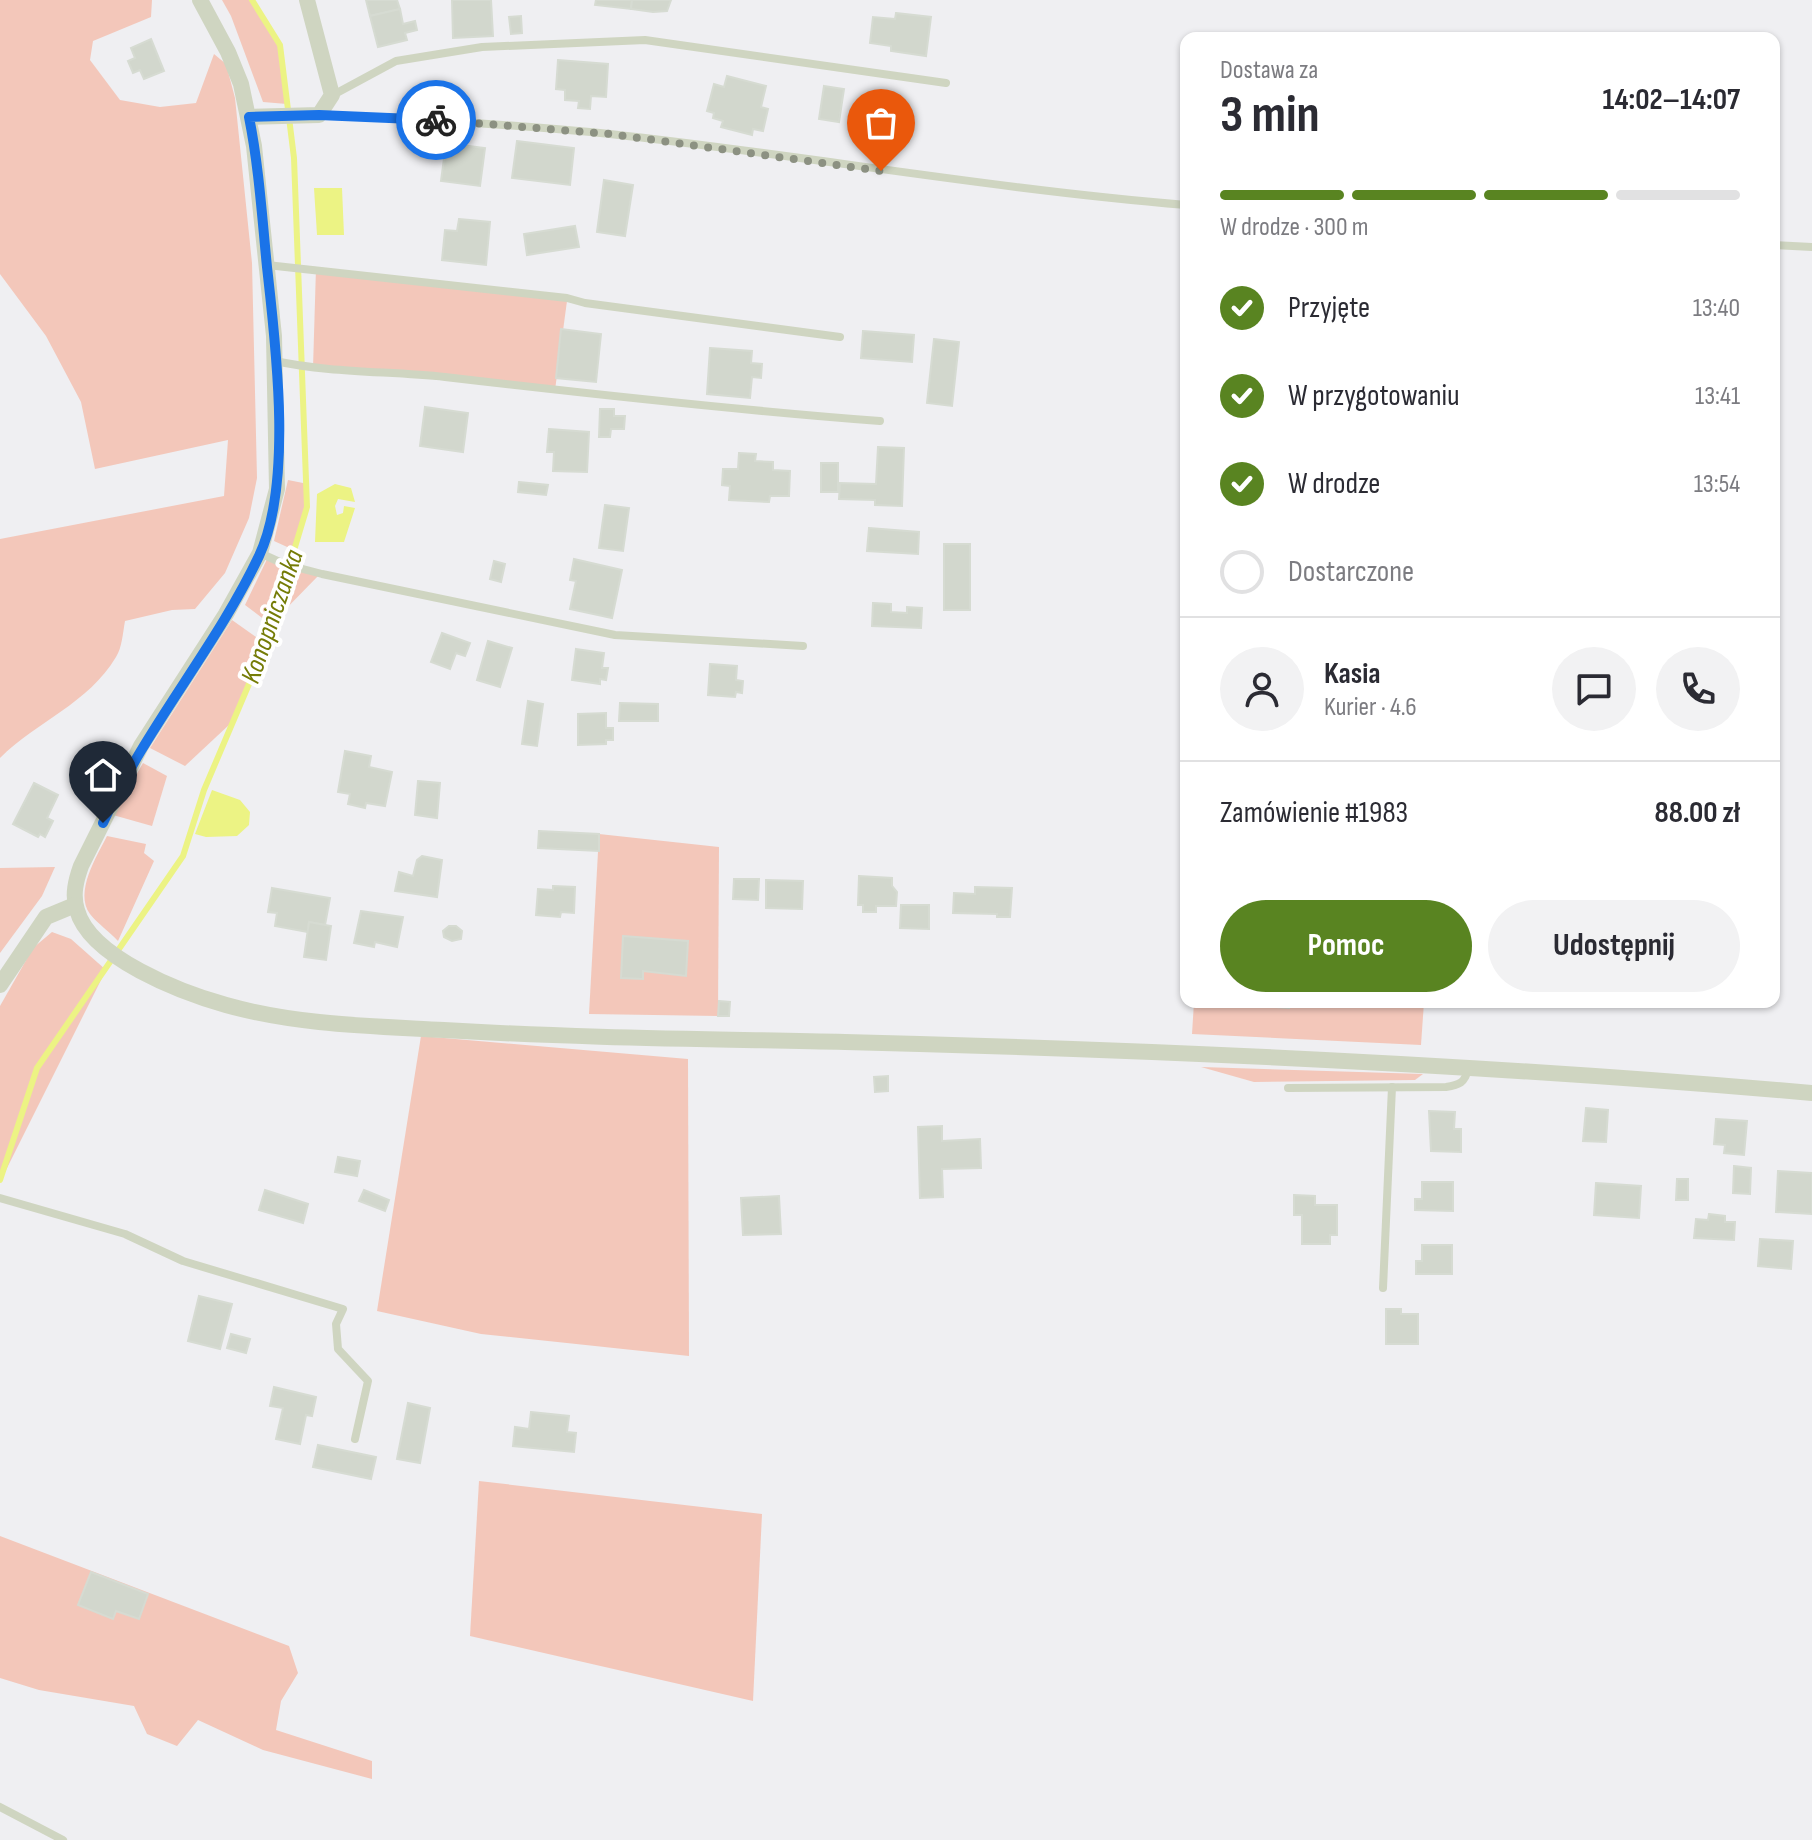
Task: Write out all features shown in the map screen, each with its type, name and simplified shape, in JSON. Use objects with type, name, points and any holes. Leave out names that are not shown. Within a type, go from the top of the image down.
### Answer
[{"type":"street","points":[[200,0],[228,52],[249,117],[275,361],[278,468],[273,510],[260,553],[226,614],[141,746],[81,866],[75,887],[75,905],[89,932],[109,951],[131,965],[191,993],[225,1005],[291,1018],[365,1025],[637,1040],[1091,1048],[1469,1068],[1812,1093]]},
{"type":"street","points":[[249,117],[319,115],[332,95],[307,0]]},
{"type":"street","points":[[0,985],[46,917],[75,905]]},
{"type":"lane","points":[[332,95],[396,61],[482,47],[645,40],[946,83]]},
{"type":"lane","points":[[319,115],[426,119],[610,134],[1054,192],[1180,204]]},
{"type":"lane","points":[[1780,245],[1812,247]]},
{"type":"lane","points":[[267,265],[567,298],[585,303],[840,337]]},
{"type":"lane","points":[[275,361],[313,368],[399,372],[727,409],[880,421]]},
{"type":"lane","points":[[260,553],[299,568],[615,635],[803,646]]},
{"type":"lane","points":[[1288,1088],[1459,1085],[1466,1079],[1469,1068]]},
{"type":"lane","points":[[1383,1288],[1392,1087]]},
{"type":"lane","points":[[0,1198],[125,1234],[183,1261],[343,1309],[336,1324],[338,1349],[368,1381],[355,1439]]},
{"type":"lane","points":[[0,1807],[63,1840]]},
{"type":"shaded area","points":[[0,0],[152,0],[151,17],[93,41],[90,60],[120,100],[160,107],[196,103],[214,54],[226,64],[235,98],[252,263],[257,478],[249,518],[225,573],[195,609],[172,610],[125,621],[118,653],[104,673],[77,700],[0,758],[0,539],[224,496],[228,440],[95,469],[81,402],[46,336],[0,274]]},
{"type":"shaded area","points":[[222,0],[252,0],[280,45],[287,104],[263,102]]},
{"type":"shaded area","points":[[314,188],[342,188],[344,235],[317,235]]},
{"type":"shaded area","points":[[316,268],[567,301],[555,390],[313,368]]},
{"type":"shaded area","points":[[288,480],[308,484],[307,507],[296,551],[274,541]]},
{"type":"shaded area","points":[[335,484],[351,488],[355,502],[338,499],[335,506],[337,515],[343,513],[344,506],[355,508],[344,542],[315,542],[317,494]]},
{"type":"shaded area","points":[[269,555],[318,576],[278,617],[274,627],[245,605]]},
{"type":"shaded area","points":[[232,620],[266,644],[230,724],[185,766],[150,748]]},
{"type":"shaded area","points":[[143,763],[167,776],[152,826],[113,815]]},
{"type":"shaded area","points":[[212,790],[240,800],[250,812],[249,825],[237,836],[206,837],[195,834]]},
{"type":"shaded area","points":[[599,834],[719,847],[718,1016],[589,1014]]},
{"type":"shaded area","points":[[107,836],[146,844],[144,853],[154,861],[118,941],[90,914],[84,895],[89,874]]},
{"type":"shaded area","points":[[55,867],[42,896],[0,953],[0,868]]},
{"type":"shaded area","points":[[52,932],[71,939],[106,970],[0,1182],[0,1006],[33,948]]},
{"type":"shaded area","points":[[1194,1008],[1424,1008],[1421,1045],[1192,1034]]},
{"type":"shaded area","points":[[421,1036],[688,1059],[689,1356],[481,1334],[377,1311]]},
{"type":"shaded area","points":[[1201,1067],[1423,1074],[1415,1080],[1254,1082]]},
{"type":"shaded area","points":[[479,1481],[762,1514],[753,1701],[470,1636]]},
{"type":"shaded area","points":[[0,1536],[289,1646],[298,1673],[281,1701],[276,1730],[372,1761],[372,1779],[263,1750],[198,1720],[177,1746],[147,1734],[134,1706],[39,1690],[0,1678]]},
{"type":"building","points":[[366,0],[397,0],[400,9],[370,16]]},
{"type":"building","points":[[452,0],[491,0],[493,36],[453,38]]},
{"type":"building","points":[[596,0],[632,0],[631,9],[595,5]]},
{"type":"building","points":[[632,0],[671,0],[667,11],[653,12],[631,9]]},
{"type":"building","points":[[400,9],[403,24],[415,21],[417,30],[405,33],[407,40],[378,47],[370,16]]},
{"type":"building","points":[[896,13],[931,17],[926,56],[891,51],[891,46],[870,43],[873,17],[895,19]]},
{"type":"building","points":[[521,16],[522,33],[511,34],[509,17]]},
{"type":"building","points":[[151,39],[164,71],[144,79],[140,70],[133,73],[128,61],[135,58],[131,48]]},
{"type":"building","points":[[558,60],[608,64],[606,97],[591,96],[590,109],[578,108],[579,101],[565,100],[565,90],[556,89]]},
{"type":"building","points":[[727,76],[766,86],[761,107],[768,109],[763,131],[753,129],[752,135],[721,127],[723,121],[713,118],[714,113],[707,111],[714,84],[724,87]]},
{"type":"building","points":[[824,86],[844,89],[839,122],[819,119]]},
{"type":"building","points":[[517,141],[574,148],[570,185],[512,178]]},
{"type":"building","points":[[446,143],[485,148],[480,186],[441,181]]},
{"type":"building","points":[[604,180],[633,185],[625,236],[597,232]]},
{"type":"building","points":[[459,219],[490,222],[486,265],[442,260],[445,230],[457,231]]},
{"type":"building","points":[[575,226],[579,247],[527,255],[524,234]]},
{"type":"building","points":[[561,329],[601,334],[596,382],[556,378]]},
{"type":"building","points":[[863,331],[914,335],[912,362],[861,358]]},
{"type":"building","points":[[934,339],[959,342],[952,406],[927,403]]},
{"type":"building","points":[[710,348],[752,351],[751,363],[762,364],[761,378],[752,377],[750,398],[707,394]]},
{"type":"building","points":[[425,407],[468,413],[463,452],[420,446]]},
{"type":"building","points":[[600,409],[614,409],[614,416],[625,416],[624,429],[611,429],[610,437],[599,437]]},
{"type":"building","points":[[549,429],[589,432],[587,472],[553,471],[554,452],[547,452]]},
{"type":"building","points":[[878,447],[904,448],[902,506],[875,505],[875,500],[839,499],[840,483],[876,484]]},
{"type":"building","points":[[739,453],[756,454],[755,461],[773,462],[773,470],[790,471],[789,496],[770,496],[769,502],[729,500],[730,486],[722,485],[723,469],[738,469]]},
{"type":"building","points":[[821,463],[838,463],[838,492],[821,492]]},
{"type":"building","points":[[519,482],[548,485],[546,495],[518,492]]},
{"type":"building","points":[[605,505],[629,508],[623,551],[599,548]]},
{"type":"building","points":[[869,528],[919,532],[918,554],[867,551]]},
{"type":"building","points":[[944,544],[970,544],[970,610],[944,610]]},
{"type":"building","points":[[574,559],[622,570],[612,618],[570,609],[576,581],[570,580]]},
{"type":"building","points":[[494,561],[505,564],[501,582],[490,579]]},
{"type":"building","points":[[873,603],[891,604],[891,612],[907,613],[907,607],[922,608],[921,628],[872,626]]},
{"type":"building","points":[[442,633],[470,643],[465,656],[456,653],[450,669],[431,662]]},
{"type":"building","points":[[488,641],[512,648],[500,687],[477,680]]},
{"type":"building","points":[[576,649],[604,653],[602,668],[608,668],[606,680],[600,679],[600,684],[572,680]]},
{"type":"building","points":[[710,664],[737,666],[736,680],[743,681],[742,693],[736,692],[735,697],[708,695]]},
{"type":"building","points":[[528,701],[543,704],[537,746],[522,744]]},
{"type":"building","points":[[620,703],[658,704],[658,721],[619,721]]},
{"type":"building","points":[[606,713],[606,728],[613,728],[613,740],[606,740],[606,744],[578,745],[578,714]]},
{"type":"building","points":[[345,751],[371,756],[369,767],[392,772],[385,806],[366,803],[365,808],[348,804],[350,794],[338,792]]},
{"type":"building","points":[[418,781],[440,783],[437,818],[415,815]]},
{"type":"building","points":[[34,783],[58,795],[47,818],[53,821],[45,837],[40,834],[38,837],[13,824]]},
{"type":"building","points":[[539,831],[599,834],[599,851],[538,848]]},
{"type":"building","points":[[422,856],[442,860],[437,897],[395,891],[399,872],[413,876],[417,860]]},
{"type":"building","points":[[859,876],[892,878],[892,886],[897,892],[896,906],[876,906],[876,912],[863,912],[863,905],[858,905]]},
{"type":"building","points":[[734,879],[759,879],[758,900],[733,899]]},
{"type":"building","points":[[766,880],[803,881],[802,909],[766,908]]},
{"type":"building","points":[[553,886],[575,887],[574,913],[561,912],[560,917],[536,915],[538,889],[553,890]]},
{"type":"building","points":[[975,887],[1012,888],[1010,917],[953,913],[954,893],[975,894]]},
{"type":"building","points":[[272,888],[330,898],[325,925],[309,922],[308,932],[275,926],[277,913],[268,912]]},
{"type":"building","points":[[901,905],[929,905],[929,929],[900,928]]},
{"type":"building","points":[[361,911],[403,917],[397,947],[375,942],[374,947],[354,943]]},
{"type":"building","points":[[309,922],[331,926],[326,960],[304,957]]},
{"type":"building","points":[[449,926],[456,926],[462,931],[461,939],[452,941],[444,937],[443,931]]},
{"type":"building","points":[[623,936],[688,941],[686,976],[643,971],[643,979],[621,978]]},
{"type":"building","points":[[719,1001],[730,1002],[729,1016],[718,1016]]},
{"type":"building","points":[[888,1076],[888,1091],[875,1092],[874,1077]]},
{"type":"building","points":[[1586,1108],[1608,1110],[1606,1142],[1583,1141]]},
{"type":"building","points":[[1429,1111],[1455,1112],[1454,1129],[1461,1129],[1461,1152],[1431,1151]]},
{"type":"building","points":[[1716,1119],[1747,1121],[1744,1155],[1724,1153],[1725,1145],[1714,1144]]},
{"type":"building","points":[[942,1126],[942,1141],[980,1139],[981,1168],[942,1169],[943,1197],[920,1198],[918,1127]]},
{"type":"building","points":[[338,1157],[360,1161],[357,1176],[335,1172]]},
{"type":"building","points":[[1734,1166],[1751,1168],[1750,1194],[1733,1193]]},
{"type":"building","points":[[1778,1171],[1812,1173],[1812,1214],[1776,1212]]},
{"type":"building","points":[[1677,1179],[1688,1179],[1688,1200],[1676,1200]]},
{"type":"building","points":[[1422,1182],[1453,1182],[1453,1211],[1415,1210],[1415,1199],[1422,1199]]},
{"type":"building","points":[[1596,1183],[1641,1186],[1639,1218],[1594,1215]]},
{"type":"building","points":[[265,1190],[308,1204],[303,1223],[259,1210]]},
{"type":"building","points":[[364,1190],[389,1200],[385,1211],[359,1201]]},
{"type":"building","points":[[1294,1195],[1315,1196],[1315,1205],[1337,1205],[1337,1235],[1330,1235],[1330,1244],[1302,1244],[1302,1215],[1294,1215]]},
{"type":"building","points":[[779,1196],[781,1234],[743,1235],[741,1198]]},
{"type":"building","points":[[1709,1214],[1725,1216],[1725,1222],[1735,1222],[1734,1240],[1694,1238],[1696,1219],[1708,1220]]},
{"type":"building","points":[[1760,1239],[1793,1241],[1791,1269],[1758,1266]]},
{"type":"building","points":[[1422,1245],[1452,1245],[1452,1274],[1416,1274],[1416,1261],[1422,1261]]},
{"type":"building","points":[[199,1296],[232,1304],[220,1349],[188,1341]]},
{"type":"building","points":[[1386,1309],[1401,1309],[1401,1314],[1418,1314],[1418,1344],[1386,1344]]},
{"type":"building","points":[[231,1334],[250,1339],[246,1353],[227,1348]]},
{"type":"building","points":[[274,1387],[316,1397],[312,1416],[306,1415],[300,1444],[276,1439],[283,1408],[270,1406]]},
{"type":"building","points":[[408,1403],[430,1408],[420,1463],[397,1459]]},
{"type":"building","points":[[531,1412],[569,1416],[567,1432],[576,1433],[574,1452],[513,1446],[515,1427],[529,1429]]},
{"type":"building","points":[[318,1445],[376,1457],[371,1479],[313,1467]]},
{"type":"building","points":[[91,1572],[148,1594],[139,1619],[116,1611],[113,1619],[78,1605]]},
{"type":"waterway","name":"Konopniczanka","points":[[0,1180],[37,1068],[183,856],[204,790],[266,644],[307,507],[294,158],[280,45],[252,0]]},
{"type":"way so far","points":[[436,120],[610,134],[881,171]]},
{"type":"route","points":[[103,823],[141,746],[242,587],[260,553],[273,510],[278,468],[274,336],[265,235],[249,117],[319,115],[436,120]]}]
